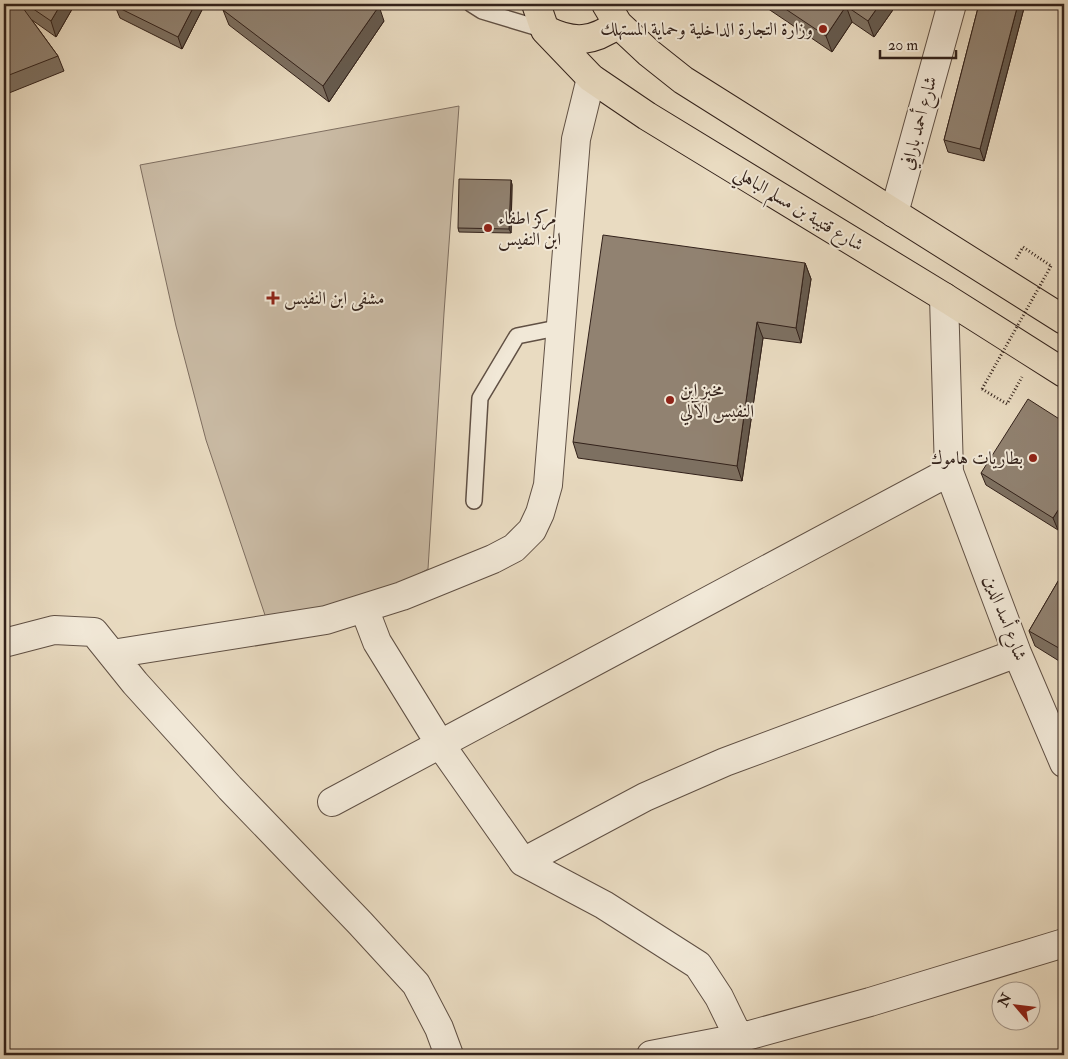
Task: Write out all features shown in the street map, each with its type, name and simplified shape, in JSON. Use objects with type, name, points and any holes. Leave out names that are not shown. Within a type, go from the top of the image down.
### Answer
[{"type":"main road","points":[[536,4],[545,30],[559,37],[574,40],[590,39],[605,33],[612,14],[649,53],[683,80],[1064,320]]},
{"type":"main road","name":"شارع قتيبة بن مسلم الباهلي","points":[[545,30],[591,78],[647,116],[944,297],[1064,373]]},
{"type":"street","name":"شارع أحمد بارافي","points":[[894,213],[952,4]]},
{"type":"street","points":[[112,654],[326,620],[402,596],[493,559],[514,548],[532,530],[540,513],[548,485],[576,139],[591,78]]},
{"type":"street","name":"شارع أسد الدين","points":[[944,297],[949,472],[1017,653],[1064,763]]},
{"type":"street","points":[[332,802],[949,472]]},
{"type":"street","points":[[364,608],[377,642],[440,744],[523,862],[604,905],[698,965],[719,997],[739,1038]]},
{"type":"street","points":[[4,643],[54,630],[94,632],[230,788],[416,984],[439,1028],[449,1055]]},
{"type":"street","points":[[523,862],[646,797],[724,762],[1017,653]]},
{"type":"street","points":[[651,1055],[739,1038],[870,1002],[1064,943]]},
{"type":"lane","points":[[471,4],[482,11],[545,30]]},
{"type":"lane","points":[[474,501],[480,398],[517,336],[562,327]]},
{"type":"path","points":[[1007,404],[982,389],[1051,266],[1023,247]]},
{"type":"shaded area","points":[[459,106],[428,569],[369,601],[267,621],[206,440],[176,326],[140,165]]},
{"type":"building","points":[[4,4],[20,4],[58,56],[4,77]]},
{"type":"building","points":[[26,4],[61,4],[51,21]]},
{"type":"building","points":[[116,4],[195,4],[178,37],[115,6]]},
{"type":"building","points":[[228,4],[376,4],[379,6],[323,86],[223,10]]},
{"type":"building","points":[[778,4],[880,4],[868,21],[846,6],[826,36]]},
{"type":"building","points":[[979,4],[1018,4],[980,149],[944,140]]},
{"type":"building","points":[[459,179],[511,180],[509,229],[458,228]]},
{"type":"building","name":"مخبز ابن النفيس الآلي","points":[[603,235],[805,263],[796,328],[757,322],[737,466],[573,442]]},
{"type":"building","name":"بطاريات هاموك","points":[[1028,399],[1064,422],[1064,501],[1053,518],[981,473]]},
{"type":"building","points":[[1064,571],[1064,651],[1029,631]]},
{"type":"place","name":"وزارة التجارة الداخلية وحماية المستهلك","points":[[823,29]]},
{"type":"place","name":"مركز اطفاء ابن النفيس","points":[[488,228]]},
{"type":"place","name":"مشفى ابن النفيس","points":[[273,298]]},
{"type":"place","name":"مخبز ابن النفيس الآلي","points":[[670,400]]},
{"type":"place","name":"بطاريات هاموك","points":[[1033,458]]}]
